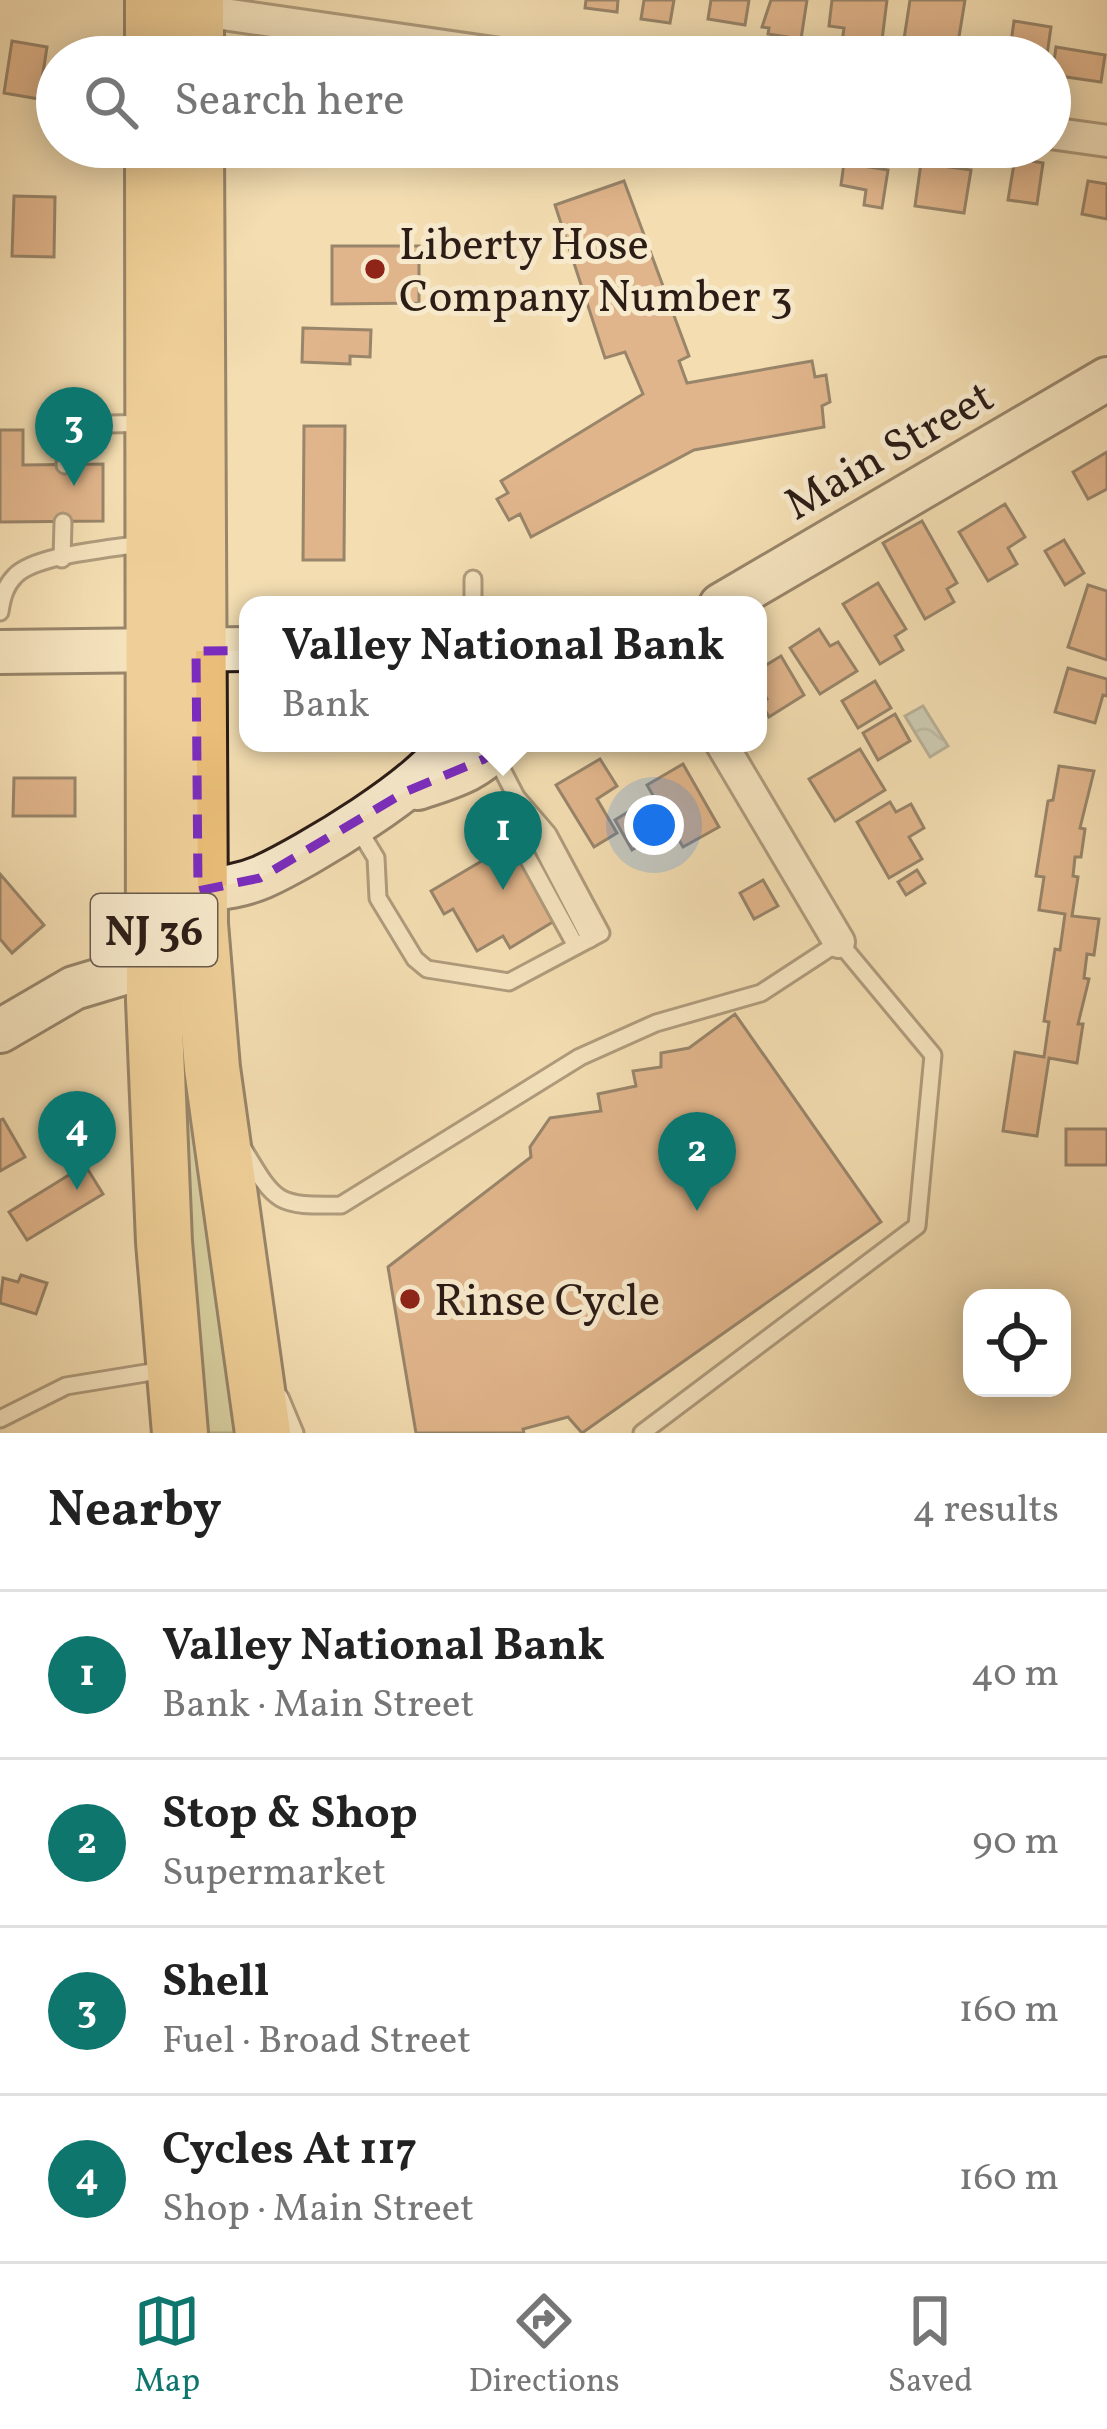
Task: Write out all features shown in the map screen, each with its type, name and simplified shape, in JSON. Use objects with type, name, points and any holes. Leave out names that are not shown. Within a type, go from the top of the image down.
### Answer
[{"type":"highway","name":"NJ 36","points":[[153,168],[152,542],[199,650],[154,964],[162,1209],[180,1433]]},
{"type":"highway","name":"NJ 36","points":[[196,168],[202,972],[263,1433]]},
{"type":"main road","name":"Main Street","points":[[736,596],[1107,379]]},
{"type":"main road","points":[[0,652],[199,650]]},
{"type":"main road","points":[[198,891],[260,878],[405,791],[445,752]]},
{"type":"main road","points":[[405,791],[456,776],[490,752]]},
{"type":"main road","points":[[0,1031],[74,988],[154,964]]},
{"type":"street","points":[[173,11],[362,36]]},
{"type":"street","points":[[1071,136],[1107,141]]},
{"type":"street","points":[[727,752],[839,942]]},
{"type":"lane","points":[[65,465],[65,448],[72,434],[82,428],[152,422]]},
{"type":"lane","points":[[62,559],[63,522]]},
{"type":"lane","points":[[0,612],[12,578],[28,566],[152,542]]},
{"type":"lane","points":[[472,579],[473,596]]},
{"type":"lane","points":[[501,752],[518,799],[519,842],[583,942]]},
{"type":"lane","points":[[354,822],[376,858],[378,898],[415,959],[427,969],[509,982],[601,933],[548,834],[518,799]]},
{"type":"lane","points":[[220,1129],[245,1151],[261,1181],[280,1201],[341,1205],[580,1057],[656,1023],[761,993],[839,942],[933,1054],[917,1226],[642,1433]]},
{"type":"lane","points":[[253,1366],[279,1393],[295,1433]]},
{"type":"lane","points":[[0,1419],[66,1386],[173,1368]]},
{"type":"highlighted area","points":[[657,634],[609,683],[484,759],[405,792],[260,878],[198,891],[196,651],[579,649]]},
{"type":"green space","points":[[187,1031],[243,1433],[200,1433],[177,1032]]},
{"type":"water","points":[[923,706],[948,746],[930,757],[905,716]]},
{"type":"building","points":[[586,0],[618,0],[617,12],[585,8]]},
{"type":"building","points":[[644,0],[674,0],[670,23],[641,19]]},
{"type":"building","points":[[711,0],[749,0],[745,25],[708,19]]},
{"type":"building","points":[[771,0],[807,0],[801,36],[768,34],[769,28],[762,27]]},
{"type":"building","points":[[832,0],[887,0],[882,36],[843,36],[844,28],[829,26]]},
{"type":"building","points":[[910,0],[965,0],[959,36],[904,36]]},
{"type":"building","points":[[1014,21],[1051,27],[1050,36],[1012,36]]},
{"type":"building","points":[[12,41],[36,45],[36,98],[4,93]]},
{"type":"building","points":[[1071,49],[1105,55],[1101,82],[1071,78]]},
{"type":"building","points":[[843,168],[888,170],[882,208],[864,205],[866,190],[841,185]]},
{"type":"building","points":[[920,168],[971,170],[964,213],[915,206]]},
{"type":"building","points":[[1013,168],[1042,168],[1037,204],[1008,200]]},
{"type":"building","points":[[624,181],[689,356],[679,361],[687,383],[812,361],[815,377],[826,375],[830,402],[822,406],[824,427],[694,450],[531,537],[520,514],[509,520],[497,499],[508,493],[501,481],[643,394],[625,352],[605,358],[555,205]]},
{"type":"building","points":[[1088,181],[1107,184],[1107,219],[1082,214]]},
{"type":"building","points":[[14,196],[55,197],[54,257],[12,256]]},
{"type":"building","points":[[332,246],[419,246],[419,303],[332,304]]},
{"type":"building","points":[[303,328],[371,330],[370,357],[350,356],[350,364],[302,362]]},
{"type":"building","points":[[304,426],[345,426],[344,560],[303,560]]},
{"type":"building","points":[[0,430],[23,430],[23,465],[103,464],[103,521],[0,522]]},
{"type":"building","points":[[1107,452],[1107,489],[1088,499],[1073,472]]},
{"type":"building","points":[[1005,504],[1025,537],[1008,548],[1017,564],[988,581],[959,532]]},
{"type":"building","points":[[922,521],[957,583],[947,589],[954,602],[925,619],[883,543]]},
{"type":"building","points":[[1064,540],[1084,573],[1065,585],[1045,551]]},
{"type":"building","points":[[878,583],[906,629],[895,636],[903,650],[880,664],[843,604]]},
{"type":"building","points":[[1088,585],[1107,591],[1107,660],[1068,647]]},
{"type":"building","points":[[819,629],[830,646],[838,642],[857,671],[820,694],[790,648]]},
{"type":"building","points":[[781,656],[804,695],[769,717],[767,714],[767,665]]},
{"type":"building","points":[[1068,668],[1107,679],[1107,696],[1103,695],[1095,723],[1055,712]]},
{"type":"building","points":[[875,681],[891,708],[858,728],[842,701]]},
{"type":"building","points":[[895,714],[910,741],[878,760],[863,733]]},
{"type":"building","points":[[860,749],[885,790],[835,821],[809,779]]},
{"type":"building","points":[[600,759],[617,786],[597,799],[617,833],[594,847],[556,785]]},
{"type":"building","points":[[683,764],[719,827],[683,847],[647,785]]},
{"type":"building","points":[[1059,766],[1094,771],[1080,828],[1085,829],[1081,857],[1075,857],[1073,876],[1078,877],[1072,916],[1099,919],[1094,955],[1087,954],[1084,978],[1089,979],[1078,1024],[1083,1024],[1077,1063],[1049,1058],[1037,1136],[1003,1131],[1015,1052],[1044,1057],[1049,1022],[1044,1021],[1065,914],[1039,910],[1044,877],[1036,876],[1048,801],[1053,800]]},
{"type":"building","points":[[14,778],[75,778],[75,816],[13,816]]},
{"type":"building","points":[[890,802],[896,812],[911,804],[924,828],[909,837],[922,859],[889,878],[857,822]]},
{"type":"building","points":[[639,805],[657,835],[632,850],[615,820]]},
{"type":"building","points":[[543,841],[555,862],[531,876],[556,920],[510,948],[503,936],[477,951],[453,909],[444,914],[431,891],[512,843],[519,854]]},
{"type":"building","points":[[917,870],[925,883],[906,895],[898,882]]},
{"type":"building","points":[[0,874],[44,925],[12,953],[0,939]]},
{"type":"building","points":[[763,880],[778,906],[754,919],[740,893]]},
{"type":"building","points":[[735,1014],[881,1222],[582,1433],[568,1417],[523,1429],[524,1433],[416,1433],[388,1267],[531,1157],[530,1147],[550,1118],[601,1111],[598,1094],[636,1086],[633,1071],[661,1067],[661,1053],[689,1048]]},
{"type":"building","points":[[0,1120],[25,1157],[0,1171]]},
{"type":"building","points":[[1066,1129],[1107,1129],[1107,1165],[1066,1165]]},
{"type":"building","points":[[85,1165],[103,1194],[27,1240],[9,1212]]},
{"type":"building","points":[[21,1275],[47,1283],[36,1314],[0,1303],[3,1278],[18,1282]]},
{"type":"place","name":"Liberty Hose Company Number 3","points":[[375,269]]},
{"type":"place","name":"Shell","points":[[74,486]]},
{"type":"place","name":"Valley National Bank","points":[[503,890]]},
{"type":"place","name":"Cycles At 117","points":[[77,1190]]},
{"type":"place","name":"Stop & Shop","points":[[697,1211]]},
{"type":"place","name":"Rinse Cycle","points":[[410,1299]]}]
